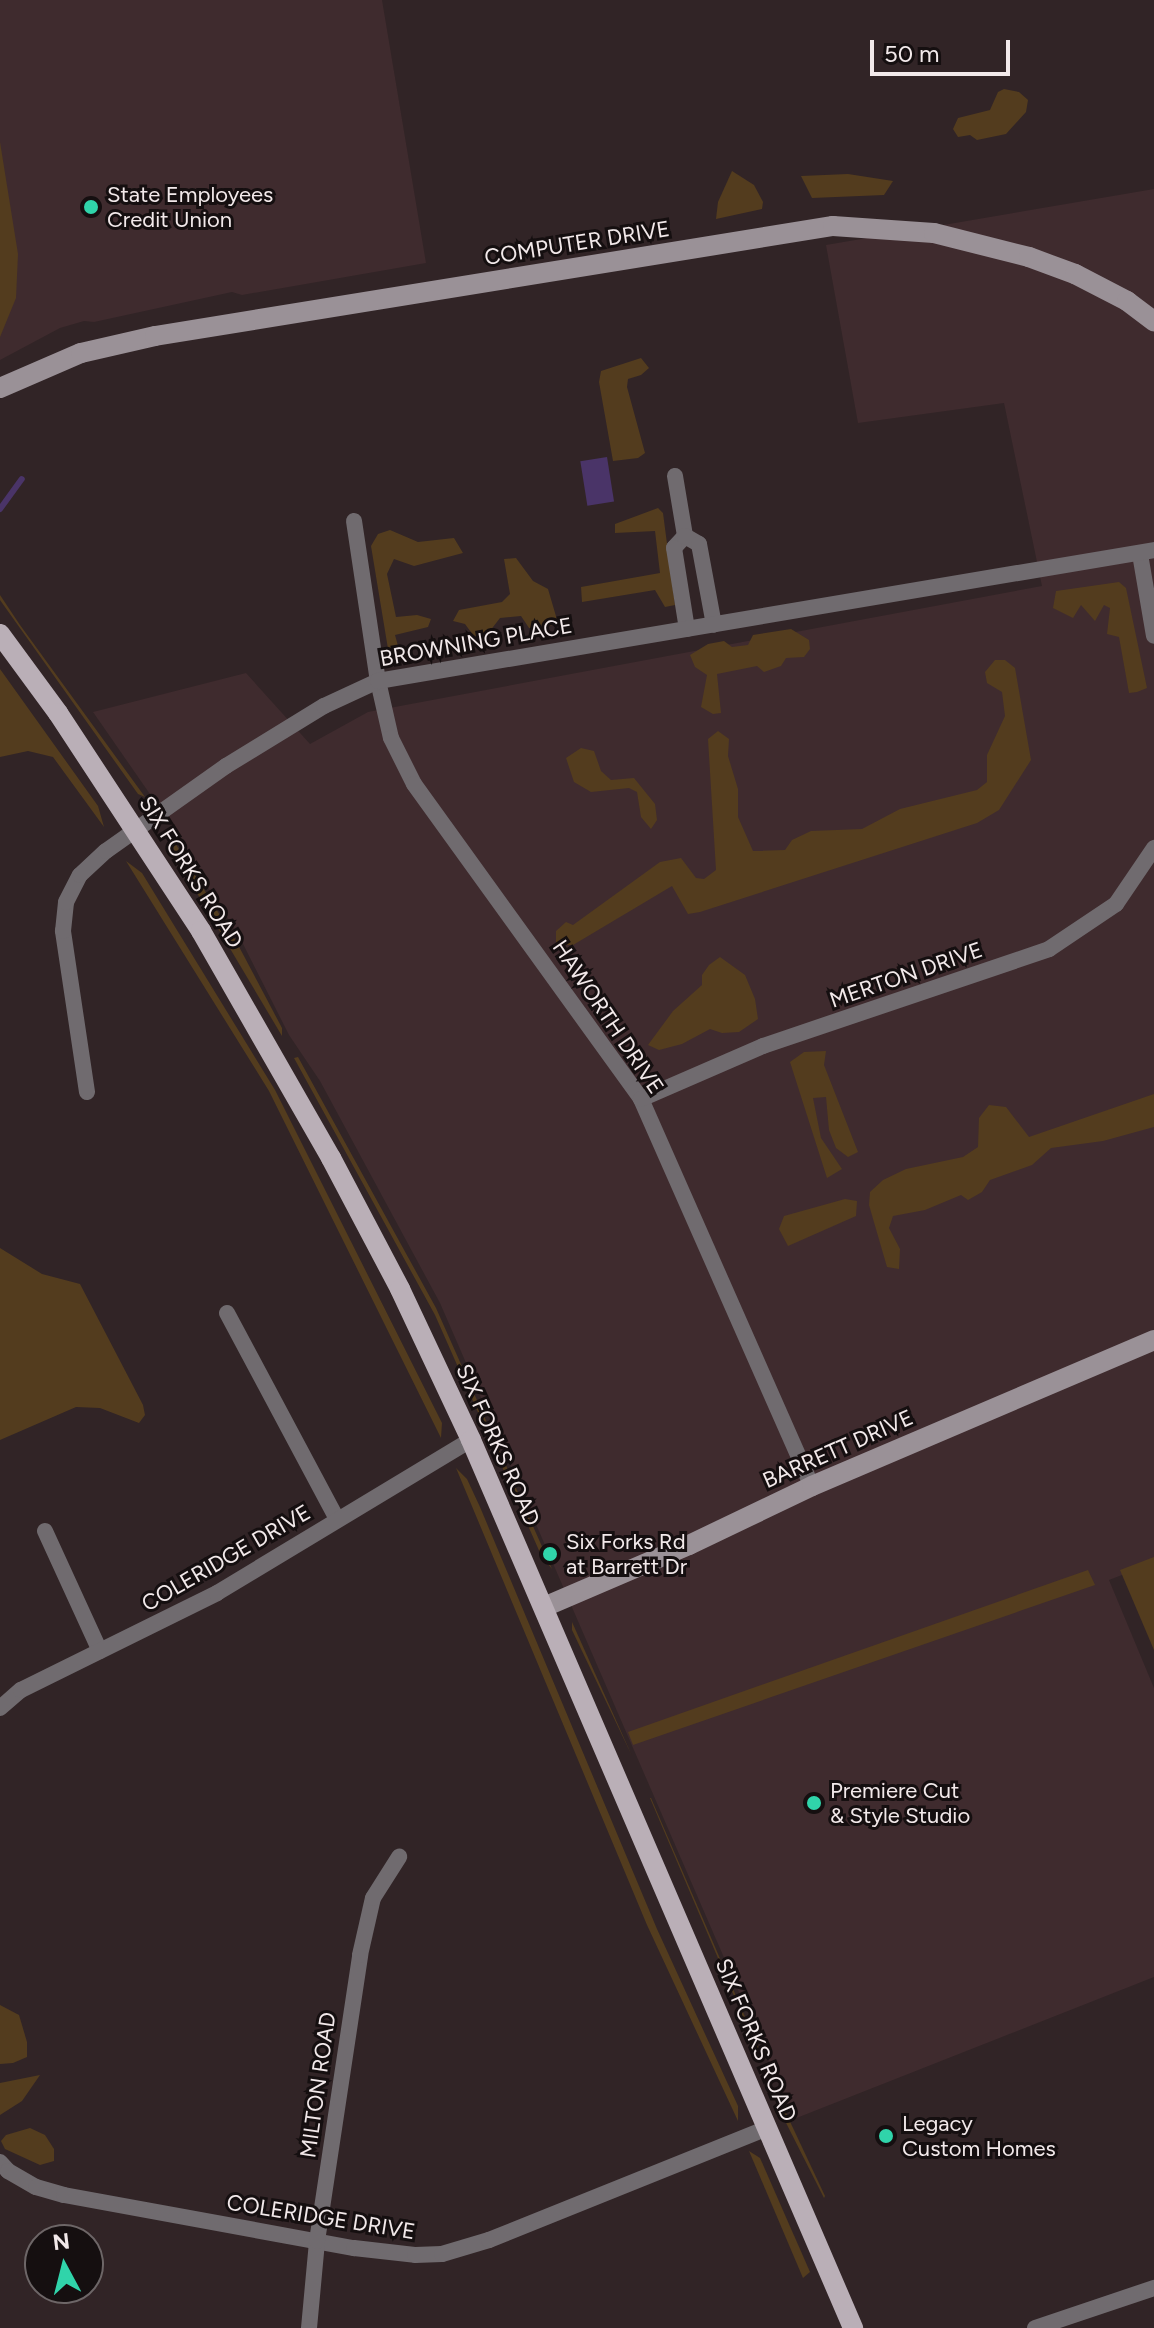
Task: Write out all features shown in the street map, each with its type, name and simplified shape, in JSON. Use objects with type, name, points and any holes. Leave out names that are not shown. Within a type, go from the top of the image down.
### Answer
[{"type":"main road","name":"SIX FORKS ROAD","points":[[0,634],[137,830],[201,931],[331,1158],[400,1289],[544,1607],[853,2328]]},
{"type":"street","name":"COMPUTER DRIVE","points":[[0,388],[81,353],[155,336],[833,226],[934,233],[1029,257],[1075,274],[1127,301],[1154,321]]},
{"type":"street","points":[[675,476],[685,536]]},
{"type":"street","name":"HAWORTH DRIVE","points":[[354,521],[378,681],[391,738],[414,784],[641,1099],[812,1486]]},
{"type":"street","points":[[685,536],[699,544],[714,625]]},
{"type":"street","points":[[685,536],[674,548],[687,629]]},
{"type":"street","points":[[1147,552],[1154,636]]},
{"type":"street","name":"BROWNING PLACE","points":[[87,1092],[63,947],[66,902],[80,875],[137,830],[287,728],[378,681],[1147,552]]},
{"type":"street","name":"MERTON DRIVE","points":[[641,1099],[763,1046],[1049,949],[1116,904],[1154,848]]},
{"type":"street","points":[[227,1313],[337,1519]]},
{"type":"street","name":"BARRETT DRIVE","points":[[544,1607],[689,1545],[812,1486],[1154,1340]]},
{"type":"street","name":"COLERIDGE DRIVE","points":[[0,1708],[21,1690],[217,1593],[471,1440]]},
{"type":"street","points":[[45,1531],[100,1651]]},
{"type":"street","name":"MILTON ROAD","points":[[309,2328],[317,2241],[366,1926],[380,1883],[399,1857]]},
{"type":"street","name":"COLERIDGE DRIVE","points":[[0,2162],[8,2171],[36,2187],[64,2195],[317,2241],[415,2255],[467,2248],[768,2128]]},
{"type":"street","points":[[1035,2328],[1154,2288]]},
{"type":"shaded area","points":[[0,0],[382,0],[426,263],[242,295],[232,292],[94,322],[84,321],[60,328],[0,360]]},
{"type":"shaded area","points":[[1004,89],[1019,92],[1028,100],[1026,112],[1006,134],[977,140],[970,135],[958,137],[953,129],[958,118],[990,110],[998,92]]},
{"type":"shaded area","points":[[0,142],[18,254],[16,298],[0,337]]},
{"type":"shaded area","points":[[732,171],[754,185],[763,202],[762,209],[716,219],[718,202]]},
{"type":"shaded area","points":[[848,174],[893,181],[884,195],[812,198],[801,176]]},
{"type":"shaded area","points":[[1154,189],[1154,1574],[1140,1568],[1109,1580],[1154,1688],[1154,1977],[794,2119],[440,1303],[320,1081],[289,1035],[238,934],[178,841],[179,836],[93,712],[246,673],[310,744],[368,712],[1042,586],[1004,403],[858,423],[826,245]]},
{"type":"shaded area","points":[[641,358],[649,368],[641,375],[628,379],[627,387],[645,453],[638,458],[613,461],[599,382],[601,371]]},
{"type":"shaded area","points":[[607,457],[614,501],[587,506],[580,461]]},
{"type":"shaded area","points":[[658,508],[663,513],[675,605],[665,607],[655,590],[582,602],[581,587],[660,573],[655,531],[615,533],[615,524]]},
{"type":"shaded area","points":[[390,530],[418,542],[454,538],[463,553],[414,566],[394,559],[387,574],[396,617],[417,615],[431,619],[428,627],[395,635],[400,653],[389,655],[371,546],[378,534]]},
{"type":"shaded area","points":[[516,558],[533,581],[548,589],[558,623],[544,628],[529,628],[521,616],[500,618],[483,640],[473,635],[465,624],[453,621],[459,610],[502,602],[510,594],[504,559]]},
{"type":"shaded area","points":[[1119,582],[1126,588],[1147,688],[1137,692],[1129,693],[1119,637],[1107,634],[1110,608],[1104,605],[1095,621],[1081,605],[1073,618],[1053,608],[1056,591]]},
{"type":"shaded area","points":[[0,595],[145,797],[138,794],[0,600]]},
{"type":"shaded area","points":[[791,629],[809,640],[810,649],[804,657],[786,658],[781,666],[764,672],[757,666],[717,674],[721,713],[713,714],[701,707],[707,675],[695,667],[690,655],[708,644],[724,641],[732,647],[748,645],[753,635]]},
{"type":"shaded area","points":[[995,660],[1005,660],[1015,668],[1031,760],[999,810],[977,823],[700,912],[688,914],[672,886],[573,945],[556,945],[556,931],[566,922],[573,925],[660,862],[681,858],[696,878],[704,879],[716,870],[708,739],[718,731],[729,739],[728,756],[738,789],[738,817],[753,851],[785,850],[792,840],[811,831],[862,829],[900,809],[977,790],[987,782],[987,755],[1005,716],[1002,692],[987,683],[985,672]]},
{"type":"shaded area","points":[[0,669],[98,806],[104,827],[53,757],[28,751],[0,757]]},
{"type":"shaded area","points":[[581,748],[594,751],[601,771],[611,780],[634,778],[655,804],[657,820],[651,829],[641,817],[637,792],[629,788],[591,792],[574,782],[566,758]]},
{"type":"shaded area","points":[[172,838],[236,941],[282,1028],[282,1036],[175,856]]},
{"type":"shaded area","points":[[126,861],[142,873],[275,1090],[442,1423],[441,1438],[269,1091]]},
{"type":"shaded area","points":[[720,957],[745,975],[755,999],[758,1019],[739,1032],[722,1033],[710,1029],[682,1044],[659,1050],[648,1045],[673,1011],[702,985],[702,975]]},
{"type":"shaded area","points":[[826,1051],[824,1065],[858,1152],[848,1157],[836,1148],[829,1130],[826,1097],[813,1098],[821,1138],[842,1169],[827,1178],[790,1062],[804,1052]]},
{"type":"shaded area","points":[[298,1057],[436,1308],[552,1569],[541,1555],[435,1315],[294,1058]]},
{"type":"shaded area","points":[[1154,1094],[1154,1127],[1103,1141],[1051,1148],[1032,1165],[990,1180],[982,1192],[968,1200],[961,1195],[925,1210],[893,1216],[889,1228],[900,1249],[899,1269],[887,1267],[869,1205],[870,1192],[883,1180],[906,1169],[963,1157],[978,1147],[979,1118],[989,1105],[1006,1107],[1029,1137]]},
{"type":"shaded area","points":[[845,1199],[857,1201],[856,1216],[788,1246],[779,1229],[784,1216]]},
{"type":"shaded area","points":[[0,1248],[42,1274],[80,1284],[143,1405],[145,1415],[139,1423],[100,1408],[76,1407],[0,1440]]},
{"type":"shaded area","points":[[456,1468],[467,1479],[480,1507],[657,1929],[738,2106],[738,2121],[647,1925]]},
{"type":"shaded area","points":[[1154,1557],[1154,1650],[1120,1570]]},
{"type":"shaded area","points":[[1088,1570],[1095,1585],[633,1745],[628,1732]]},
{"type":"shaded area","points":[[572,1622],[632,1756],[572,1630]]},
{"type":"shaded area","points":[[651,1798],[764,2061],[760,2057]]},
{"type":"shaded area","points":[[0,2005],[19,2015],[27,2042],[27,2057],[13,2063],[0,2064]]},
{"type":"shaded area","points":[[40,2075],[22,2101],[0,2115],[0,2083]]},
{"type":"shaded area","points":[[777,2094],[825,2196],[824,2198],[777,2105]]},
{"type":"shaded area","points":[[30,2128],[45,2135],[54,2149],[54,2161],[40,2165],[5,2149],[1,2141],[6,2135]]},
{"type":"shaded area","points":[[749,2151],[760,2158],[810,2272],[803,2278]]},
{"type":"waterway","points":[[0,509],[22,479]]},
{"type":"place","name":"State Employees Credit Union","points":[[91,207]]},
{"type":"place","name":"Six Forks Rd at Barrett Dr","points":[[550,1554]]},
{"type":"place","name":"Premiere Cut & Style Studio","points":[[814,1803]]},
{"type":"place","name":"Legacy Custom Homes","points":[[886,2136]]}]
